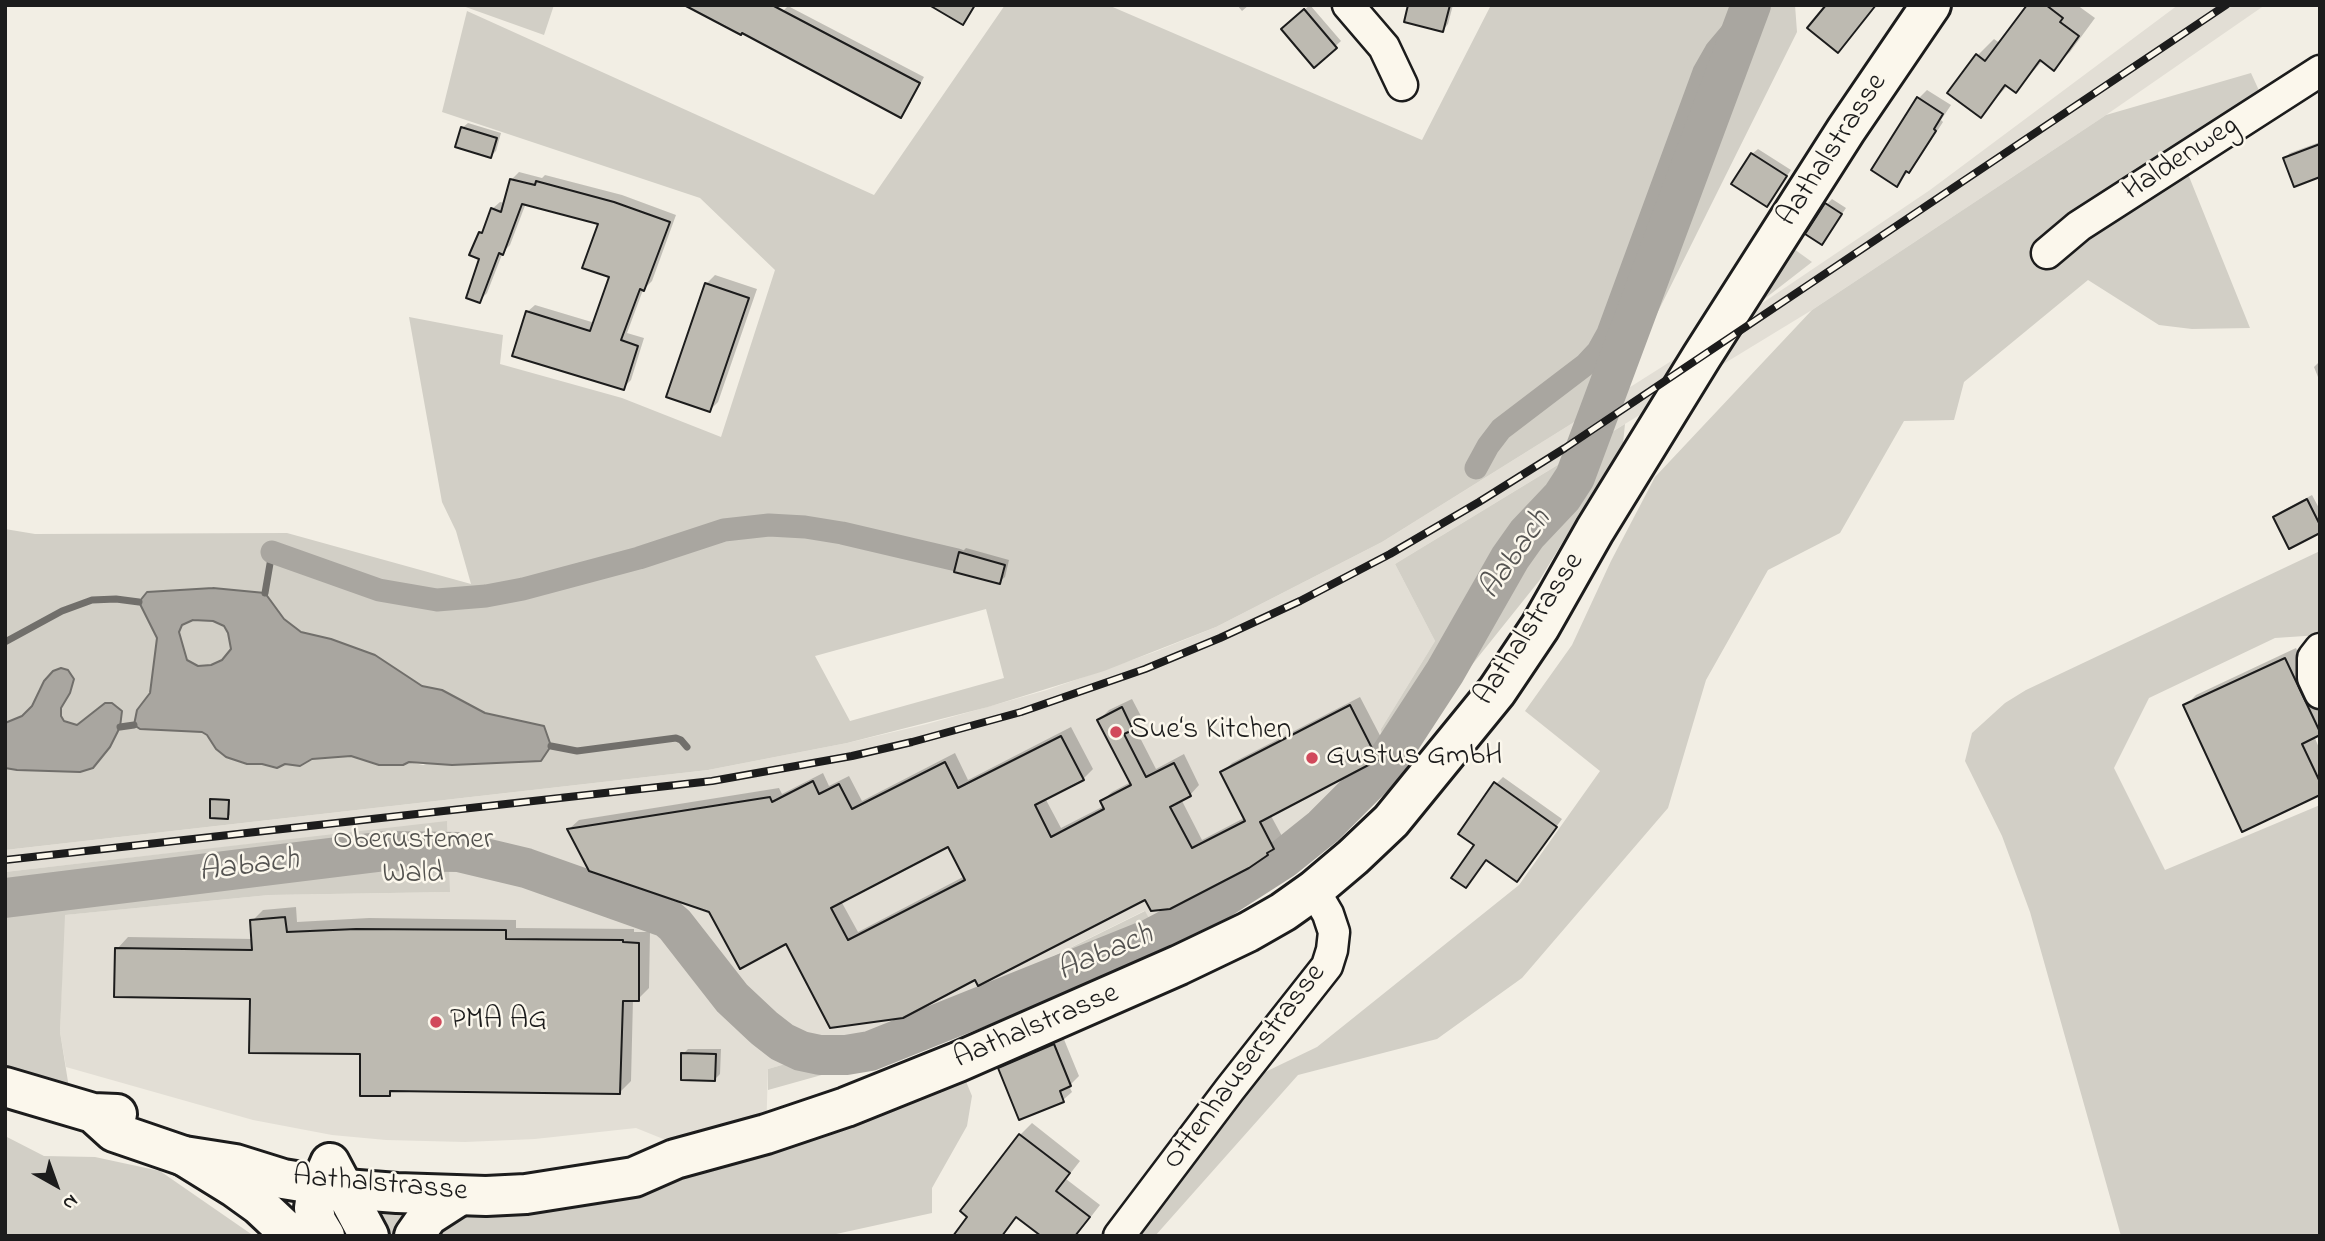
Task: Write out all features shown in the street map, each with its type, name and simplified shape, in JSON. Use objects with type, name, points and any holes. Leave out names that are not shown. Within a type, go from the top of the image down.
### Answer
[{"type":"main road","name":"Aathalstrasse","points":[[93,1113],[114,1132],[184,1156],[235,1164],[283,1178],[331,1179],[459,1196],[526,1194],[634,1177],[675,1159],[846,1107],[958,1062],[1248,932],[1314,890],[1391,821],[1497,691],[1540,627],[1595,530],[1702,356],[1846,130],[1931,5]]},
{"type":"main road","name":"Aathalstrasse","points":[[5,1087],[93,1113],[129,1115],[238,1145],[331,1179],[379,1170],[458,1174],[531,1171],[629,1156],[675,1159]]},
{"type":"main road","points":[[184,1156],[234,1186],[292,1236]]},
{"type":"main road","points":[[325,1236],[314,1210],[331,1179],[369,1236]]},
{"type":"main road","points":[[414,1236],[428,1216],[459,1196]]},
{"type":"street","points":[[1348,5],[1384,47],[1402,85]]},
{"type":"street","name":"Haldenweg","points":[[2047,253],[2079,226],[2320,71]]},
{"type":"street","points":[[2320,649],[2313,658],[2313,678],[2320,692]]},
{"type":"street","name":"Ottenhauserstrasse","points":[[1119,1236],[1327,966],[1334,932],[1328,914],[1314,890]]},
{"type":"shaded area","points":[[2178,5],[2265,5],[2106,115],[1812,310],[1395,564],[1435,641],[1381,729],[1383,766],[1269,863],[1151,924],[1144,911],[906,1029],[768,1069],[766,1134],[698,1153],[636,1128],[535,1139],[465,1142],[386,1140],[332,1135],[253,1120],[66,1067],[60,1032],[64,915],[269,895],[449,892],[447,822],[5,872],[5,850],[708,770],[847,743],[927,724],[1047,690],[1157,651],[1216,627],[1382,542],[1616,396],[1755,308],[1930,190]]},
{"type":"shaded area","points":[[213,588],[265,593],[284,619],[301,632],[331,639],[375,655],[422,686],[442,690],[485,713],[544,726],[551,746],[541,761],[452,765],[409,762],[403,765],[379,765],[351,756],[312,759],[300,766],[285,764],[277,768],[247,764],[226,757],[202,732],[140,729],[134,725],[137,710],[150,693],[157,638],[139,602],[147,592]],"holes":[[[193,620],[213,621],[224,626],[231,649],[222,660],[211,665],[198,666],[187,660],[179,632],[182,625]]]},
{"type":"shaded area","points":[[61,668],[68,670],[74,679],[61,708],[64,721],[77,725],[105,703],[112,703],[122,711],[120,727],[110,747],[93,768],[80,772],[5,768],[5,723],[22,716],[32,706],[44,681],[53,671]]},
{"type":"green space","points":[[460,5],[554,5],[544,35]]},
{"type":"green space","points":[[1005,5],[1108,5],[1422,140],[1491,5],[1795,5],[1797,32],[1616,396],[1382,542],[1216,627],[1104,671],[988,707],[847,743],[708,770],[5,850],[5,768],[80,772],[93,768],[110,747],[120,727],[105,703],[77,725],[64,721],[61,708],[70,693],[44,681],[32,706],[22,716],[5,723],[5,529],[35,534],[287,533],[471,584],[456,531],[442,502],[409,317],[503,335],[500,364],[622,398],[721,437],[775,270],[700,198],[442,112],[467,11],[874,195]],"holes":[[[957,560],[1005,565],[999,584],[955,572]],[[265,593],[284,619],[301,632],[331,639],[375,655],[422,686],[442,690],[485,713],[544,726],[423,765],[409,762],[403,765],[379,765],[351,756],[312,759],[299,766],[285,764],[277,768],[247,764],[226,757],[202,732],[141,729],[137,710],[150,693],[157,638],[139,602]],[[986,609],[1004,678],[850,721],[815,656]]]},
{"type":"green space","points":[[2251,73],[2272,119],[2188,174],[2250,328],[2192,329],[2159,325],[2088,280],[1964,382],[1954,420],[1904,421],[1840,533],[1768,570],[1706,680],[1668,808],[1522,978],[1437,1039],[1298,1075],[1155,1236],[1122,1236],[1230,1089],[1317,1047],[1519,885],[1600,771],[1525,711],[1572,645],[1611,561],[1655,477],[1812,310],[2106,115]]},
{"type":"green space","points":[[1794,249],[1812,262],[1763,300]]},
{"type":"green space","points":[[1625,424],[1623,443],[1539,581],[1459,681],[1389,781],[1298,867],[1229,910],[1154,951],[868,1062],[768,1090],[768,1069],[906,1029],[1145,911],[1152,924],[1269,863],[1383,766],[1381,729],[1435,641],[1395,564]]},
{"type":"green space","points":[[2320,551],[2320,635],[2275,638],[2149,698],[2114,768],[2165,870],[2320,805],[2320,1236],[2121,1236],[2030,912],[2002,836],[1965,761],[1972,733],[2005,703],[2026,690]]},
{"type":"green space","points":[[193,620],[213,621],[223,626],[228,633],[231,649],[222,660],[211,665],[198,666],[187,660],[179,633],[181,625]]},
{"type":"green space","name":"Oberustemer Wald","points":[[447,821],[450,892],[269,895],[65,915],[60,1032],[69,1088],[5,1084],[5,872]]},
{"type":"green space","points":[[958,1062],[972,1096],[967,1126],[932,1188],[932,1213],[827,1236],[433,1236],[446,1217]]},
{"type":"green space","points":[[5,1136],[44,1156],[95,1157],[160,1171],[254,1236],[5,1236]]},
{"type":"green space","points":[[364,1201],[426,1203],[403,1236],[379,1236]]},
{"type":"building","points":[[684,5],[772,5],[920,83],[901,118]]},
{"type":"building","points":[[929,5],[975,5],[963,25]]},
{"type":"building","points":[[1408,5],[1450,5],[1443,32],[1404,22]]},
{"type":"building","points":[[1826,5],[1876,5],[1838,53],[1807,28]]},
{"type":"building","points":[[2027,5],[2046,5],[2063,18],[2060,22],[2079,36],[2054,71],[2040,60],[2016,93],[2005,85],[1981,118],[1947,93],[1976,54],[1985,61]]},
{"type":"building","points":[[1304,9],[1337,48],[1314,68],[1281,29]]},
{"type":"building","points":[[1917,97],[1943,114],[1934,129],[1936,131],[1897,187],[1871,170]]},
{"type":"building","points":[[461,127],[497,138],[491,158],[455,147]]},
{"type":"building","points":[[2320,144],[2320,177],[2294,187],[2283,158]]},
{"type":"building","points":[[1751,153],[1787,176],[1767,207],[1731,184]]},
{"type":"building","points":[[510,179],[535,185],[536,181],[614,202],[670,222],[644,291],[640,289],[621,340],[638,346],[624,390],[512,356],[526,311],[590,331],[609,277],[582,268],[598,224],[522,204],[503,255],[499,253],[480,303],[466,298],[479,259],[469,255],[479,232],[482,233],[491,208],[501,212]]},
{"type":"building","points":[[1825,203],[1842,214],[1822,245],[1805,234]]},
{"type":"building","points":[[705,283],[749,298],[710,412],[666,397]]},
{"type":"building","points":[[2307,499],[2320,525],[2320,533],[2289,549],[2273,517]]},
{"type":"building","points":[[959,552],[1005,565],[1000,584],[954,572]]},
{"type":"building","points":[[2285,658],[2320,732],[2320,735],[2302,744],[2320,782],[2320,795],[2242,832],[2183,705]]},
{"type":"building","points":[[1350,705],[1378,760],[1260,822],[1274,849],[1267,853],[1268,855],[1249,868],[1170,909],[1151,911],[1145,900],[978,986],[975,980],[903,1018],[830,1028],[786,944],[740,969],[709,912],[589,871],[567,829],[770,797],[772,802],[813,781],[819,794],[839,784],[852,809],[945,762],[958,788],[1061,736],[1084,780],[1035,805],[1051,837],[1104,809],[1100,801],[1131,785],[1097,720],[1122,707],[1133,730],[1124,734],[1146,777],[1174,763],[1191,796],[1170,807],[1192,848],[1245,821],[1220,772]],"holes":[[[948,847],[965,880],[848,940],[831,908]]]},
{"type":"building","points":[[1494,782],[1557,827],[1517,882],[1486,860],[1466,888],[1451,878],[1474,845],[1458,834]]},
{"type":"building","points":[[210,799],[229,800],[228,819],[210,818]]},
{"type":"building","name":"PMA AG","points":[[285,917],[287,932],[356,929],[506,930],[506,939],[623,940],[639,943],[639,1001],[623,1001],[620,1094],[390,1091],[390,1096],[360,1096],[360,1054],[249,1053],[250,999],[114,997],[115,948],[252,950],[250,920]]},
{"type":"building","points":[[1054,1044],[1071,1086],[1060,1091],[1064,1102],[1019,1120],[998,1068]]},
{"type":"building","points":[[681,1053],[716,1054],[715,1081],[681,1080]]},
{"type":"building","points":[[1019,1134],[1070,1173],[1056,1191],[1090,1217],[1075,1236],[1041,1236],[1016,1217],[1002,1236],[953,1236],[967,1217],[960,1211]]},
{"type":"waterway","name":"Aabach","points":[[5,898],[386,851],[459,852],[526,868],[667,918],[732,998],[764,1028],[782,1042],[801,1051],[820,1055],[870,1051],[1152,938],[1199,913],[1283,859],[1323,827],[1383,767],[1445,672],[1510,558],[1527,534],[1562,497],[1575,477],[1751,5]]},
{"type":"waterway","points":[[1476,468],[1501,429],[1585,365],[1598,351],[1608,333],[1704,72],[1716,51],[1748,13]]},
{"type":"waterway","points":[[272,552],[379,590],[437,600],[486,596],[523,589],[639,558],[724,530],[769,525],[842,533],[957,560]]},
{"type":"waterway","points":[[265,593],[272,552]]},
{"type":"waterway","points":[[5,642],[62,611],[92,600],[139,602]]},
{"type":"waterway","points":[[120,727],[134,725]]},
{"type":"waterway","points":[[551,746],[577,751],[676,738],[687,747]]},
{"type":"waterway","points":[[687,940],[696,932]]},
{"type":"railway","points":[[5,860],[712,781],[852,756],[912,742],[1021,712],[1145,669],[1300,601],[1390,554],[1479,502],[1565,448],[2226,5]]},
{"type":"place","name":"Sue‘s Kitchen","points":[[1116,732]]},
{"type":"place","name":"Gustus GmbH","points":[[1312,758]]},
{"type":"place","name":"PMA AG","points":[[436,1022]]}]
